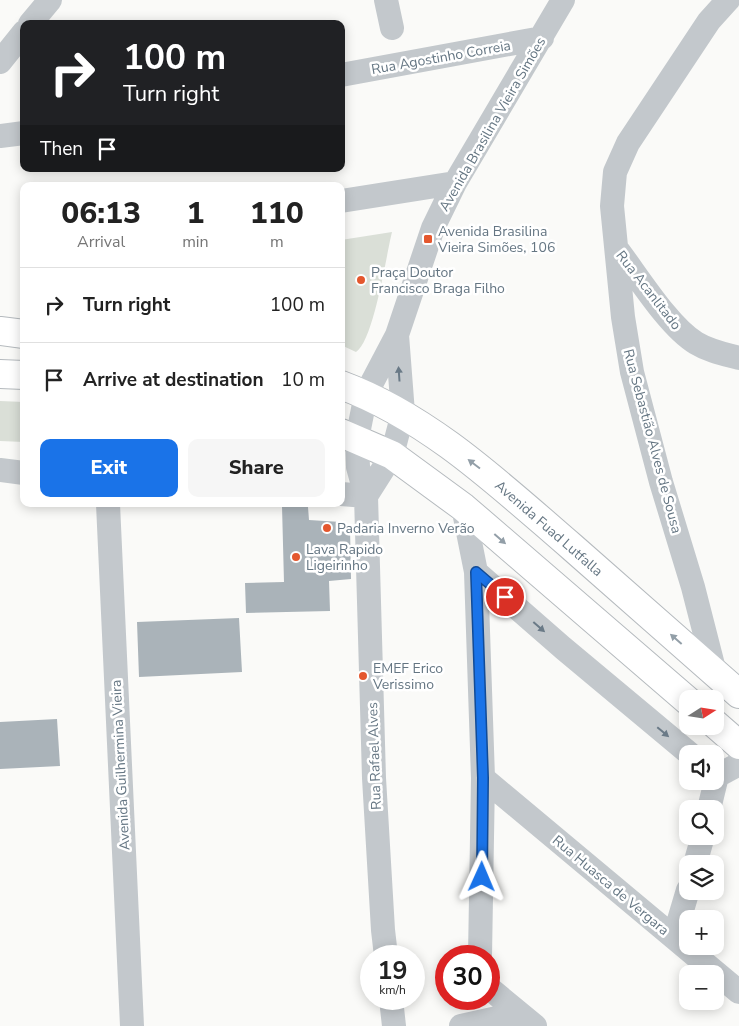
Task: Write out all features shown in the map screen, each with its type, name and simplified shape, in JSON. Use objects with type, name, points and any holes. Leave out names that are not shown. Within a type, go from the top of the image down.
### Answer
[{"type":"main road","points":[[0,332],[20,334]]},
{"type":"main road","points":[[0,374],[20,375]]},
{"type":"main road","name":"Avenida Fuad Lutfalla","points":[[354,390],[402,413],[477,466],[739,694]]},
{"type":"main road","points":[[349,436],[392,455],[463,507],[679,692]]},
{"type":"main road","points":[[724,732],[739,745]]},
{"type":"street","points":[[33,20],[50,0]]},
{"type":"street","points":[[386,0],[392,28]]},
{"type":"street","name":"Avenida Brasilina Vieira Simões","points":[[366,496],[349,436],[354,390],[397,335],[433,228],[455,183],[563,0]]},
{"type":"street","name":"Rua Sebastião Alves de Sousa","points":[[716,673],[693,587],[661,482],[632,372],[623,316],[612,206],[615,172],[628,143],[709,21],[728,0]]},
{"type":"street","points":[[0,62],[20,37]]},
{"type":"street","name":"Rua Agostinho Correia","points":[[345,74],[542,38]]},
{"type":"street","points":[[0,136],[20,134]]},
{"type":"street","points":[[345,200],[455,183]]},
{"type":"street","name":"Rua Acanlitado","points":[[615,245],[660,307],[681,332],[708,350],[739,358]]},
{"type":"street","name":"Avenida Brasilina Vieira Simões","points":[[366,496],[392,455],[402,413],[397,335]]},
{"type":"street","points":[[0,470],[20,472]]},
{"type":"street","points":[[345,494],[366,496]]},
{"type":"street","name":"Rua Rafael Alves","points":[[366,496],[374,778],[385,945]]},
{"type":"street","name":"Avenida Guilhermina Vieira","points":[[108,507],[132,1026]]},
{"type":"street","points":[[463,507],[476,572],[483,778],[480,945]]},
{"type":"street","points":[[476,572],[679,745]]},
{"type":"street","points":[[724,771],[739,764]]},
{"type":"street","name":"Rua Huasca de Vergara","points":[[483,778],[739,992]]},
{"type":"street","points":[[674,937],[685,900]]},
{"type":"street","points":[[500,997],[527,1020]]},
{"type":"street","points":[[392,1010],[394,1026]]},
{"type":"street","points":[[460,1026],[527,1020]]},
{"type":"shaded area","name":"Praça Doutor Francisco Braga Filho","points":[[392,232],[374,315],[368,332],[356,352],[345,347],[345,239]]},
{"type":"shaded area","points":[[0,401],[20,402],[20,442],[0,441]]},
{"type":"building","points":[[282,507],[308,507],[309,520],[341,522],[350,528],[351,579],[329,581],[330,611],[246,613],[245,583],[284,582]]},
{"type":"building","points":[[239,618],[242,672],[139,677],[137,622]]},
{"type":"building","points":[[57,719],[60,766],[0,769],[0,722]]},
{"type":"place","name":"Avenida Brasilina Vieira Simões, 106","points":[[428,239]]},
{"type":"place","name":"Praça Doutor Francisco Braga Filho","points":[[361,280]]},
{"type":"place","name":"Padaria Inverno Verão","points":[[327,528]]},
{"type":"place","name":"Lava Rapido Ligeirinho","points":[[296,557]]},
{"type":"place","name":"EMEF Erico Verissimo","points":[[363,676]]},
{"type":"route","points":[[482,877],[483,778],[476,572],[505,597]]}]
